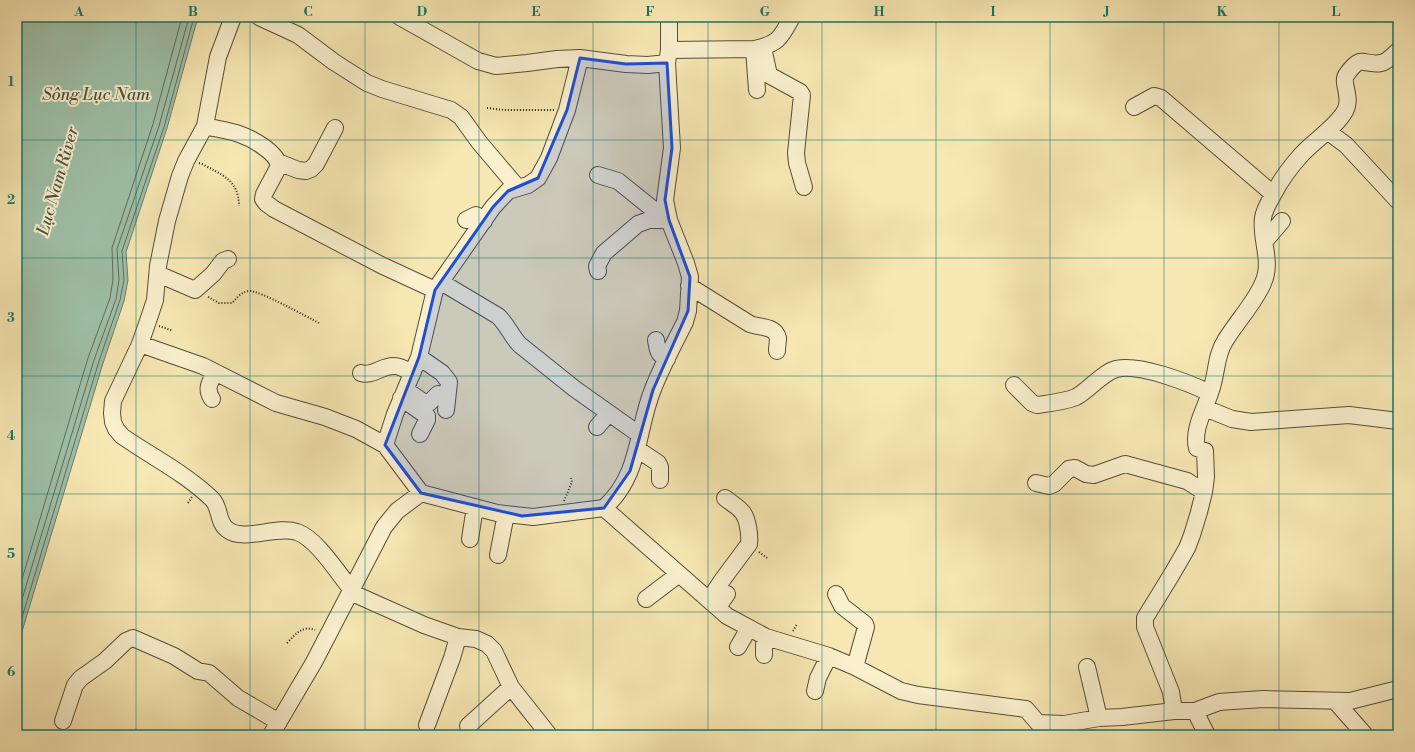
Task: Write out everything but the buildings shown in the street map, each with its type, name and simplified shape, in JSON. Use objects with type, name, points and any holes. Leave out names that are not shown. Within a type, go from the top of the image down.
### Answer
[{"type":"street","points":[[233,17],[218,57],[205,126],[186,161],[167,221],[155,300],[140,344],[113,401],[112,413],[116,430],[133,444],[155,456],[185,477],[211,498],[216,504],[222,524],[227,530],[239,534],[287,529],[298,532],[313,542],[350,590],[424,626],[458,637],[476,639],[487,644],[494,651],[511,687],[549,735]]},
{"type":"street","points":[[259,17],[298,35],[334,62],[367,83],[451,110],[461,117],[479,142],[518,188]]},
{"type":"street","points":[[400,17],[478,61],[496,66],[580,58],[626,64],[648,65],[668,56],[758,48],[780,39],[792,17]]},
{"type":"street","points":[[140,344],[203,366],[276,403],[325,417],[356,429],[384,445],[421,493],[506,514],[533,517],[604,508],[612,500],[630,471],[653,390],[685,322],[688,311],[690,277],[667,214],[665,200],[672,148],[668,56],[670,17]]},
{"type":"street","points":[[757,90],[758,48]]},
{"type":"street","points":[[758,48],[769,75],[800,92],[802,95],[796,153],[797,163],[804,187]]},
{"type":"street","points":[[1174,711],[1171,692],[1144,623],[1145,618],[1187,548],[1199,512],[1206,477],[1205,452],[1197,448],[1195,441],[1198,424],[1213,385],[1218,355],[1224,342],[1257,295],[1264,282],[1268,260],[1262,227],[1263,216],[1273,194],[1302,154],[1327,131],[1344,112],[1349,102],[1344,80],[1345,75],[1356,63],[1360,61],[1381,63],[1398,51]]},
{"type":"street","points":[[384,445],[391,423],[419,357],[438,286],[493,207],[508,191],[528,185],[538,178],[549,158],[568,110],[580,58]]},
{"type":"street","points":[[1134,107],[1154,96],[1161,98],[1273,194]]},
{"type":"street","points":[[205,126],[238,133],[255,141],[271,153],[278,162],[298,170],[306,171],[311,169],[335,128]]},
{"type":"street","points":[[1327,131],[1346,145],[1398,202]]},
{"type":"street","points":[[278,162],[278,170],[264,194],[263,199],[266,203],[274,209],[380,265],[438,286],[498,316],[520,345],[575,389],[609,413],[638,442],[658,463],[660,467],[660,480]]},
{"type":"street","points":[[598,175],[618,181],[654,210],[667,214]]},
{"type":"street","points":[[598,272],[597,266],[604,253],[638,224],[667,214]]},
{"type":"street","points":[[466,220],[476,215],[484,221]]},
{"type":"street","points":[[1265,241],[1282,221]]},
{"type":"street","points":[[158,274],[194,290],[213,274],[224,261],[228,259]]},
{"type":"street","points":[[690,286],[750,324],[773,330],[778,337],[777,351]]},
{"type":"street","points":[[656,340],[658,352],[660,355],[668,359]]},
{"type":"street","points":[[419,357],[442,373],[449,382],[446,410]]},
{"type":"street","points":[[361,373],[369,374],[389,366],[397,366],[412,373]]},
{"type":"street","points":[[1014,385],[1032,404],[1037,405],[1067,400],[1076,396],[1115,370],[1127,368],[1165,376],[1210,393]]},
{"type":"street","points":[[212,399],[208,393],[208,388],[215,372]]},
{"type":"street","points":[[403,394],[425,403],[429,403],[438,394]]},
{"type":"street","points":[[403,394],[427,416],[427,420],[420,434]]},
{"type":"street","points":[[1205,408],[1232,420],[1251,422],[1349,415],[1398,421]]},
{"type":"street","points":[[597,427],[609,413]]},
{"type":"street","points":[[1036,483],[1049,486],[1054,484],[1070,469],[1075,468],[1086,474],[1094,475],[1125,464],[1187,481],[1204,492]]},
{"type":"street","points":[[63,721],[75,685],[81,678],[104,661],[126,640],[133,638],[174,656],[198,671],[208,674],[216,679],[275,728],[314,662],[384,527],[397,511],[421,493]]},
{"type":"street","points":[[713,604],[723,579],[750,539],[749,530],[743,513],[725,498]]},
{"type":"street","points":[[470,539],[474,507]]},
{"type":"street","points":[[604,508],[727,616],[766,637],[829,656],[855,667],[901,691],[918,695],[1026,709],[1038,723],[1064,724],[1099,718],[1174,711],[1194,711],[1219,702],[1248,700],[1263,699],[1350,702],[1398,689]]},
{"type":"street","points":[[498,555],[506,514]]},
{"type":"street","points":[[646,599],[679,574]]},
{"type":"street","points":[[713,604],[727,594]]},
{"type":"street","points":[[836,594],[842,606],[865,624],[866,627],[855,667]]},
{"type":"street","points":[[738,647],[749,628]]},
{"type":"street","points":[[426,725],[452,658],[458,637]]},
{"type":"street","points":[[764,655],[764,644],[766,637]]},
{"type":"street","points":[[814,691],[818,678],[829,656]]},
{"type":"street","points":[[1086,667],[1099,718]]},
{"type":"street","points":[[468,726],[511,687]]},
{"type":"street","points":[[1336,702],[1365,735]]},
{"type":"street","points":[[1194,711],[1207,735]]},
{"type":"path","points":[[487,108],[504,110],[568,110]]},
{"type":"path","points":[[186,161],[202,164],[226,177],[239,195],[239,206]]},
{"type":"path","points":[[194,290],[219,304],[232,303],[242,293],[253,291],[277,301],[319,323]]},
{"type":"path","points":[[568,513],[563,500],[572,482],[571,478]]},
{"type":"path","points":[[288,643],[299,631],[305,628],[311,628],[328,635]]},
{"type":"highlighted area","points":[[580,58],[626,64],[667,63],[672,148],[665,200],[669,220],[690,277],[688,311],[653,390],[630,471],[604,508],[522,516],[421,493],[385,445],[419,357],[435,290],[493,207],[508,191],[538,178],[567,110]]},
{"type":"water","name":"Sông Lục Nam","points":[[17,17],[198,17],[167,128],[126,252],[128,280],[124,301],[103,363],[17,648]]},
{"type":"water label","name":"Lục Nam River","points":[[58,181]]}]
